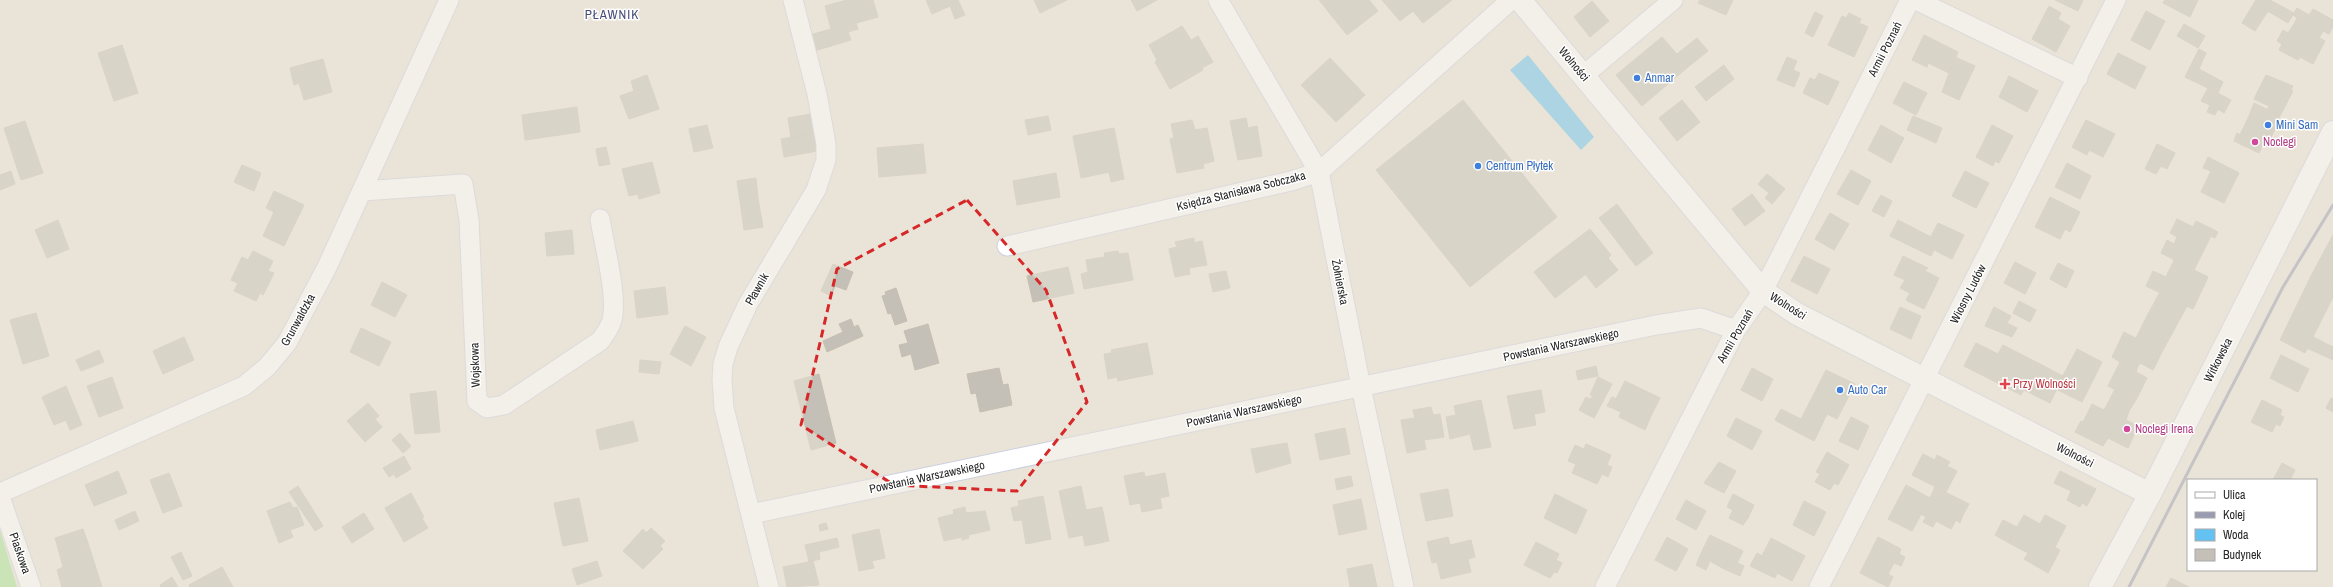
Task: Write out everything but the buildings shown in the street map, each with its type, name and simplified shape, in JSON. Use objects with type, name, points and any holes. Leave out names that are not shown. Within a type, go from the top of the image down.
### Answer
[{"type":"street","name":"Grunwaldzka","points":[[0,493],[244,386],[267,367],[287,343],[327,266],[449,0]]},
{"type":"street","name":"Pławnik","points":[[768,587],[724,408],[722,394],[723,364],[728,347],[748,304],[816,190],[826,160],[826,144],[817,94],[793,0]]},
{"type":"street","name":"Żołnierska","points":[[1218,0],[1319,172],[1361,387],[1404,587]]},
{"type":"street","name":"Księdza Stanisława Sobczaka","points":[[1007,246],[1291,181],[1319,172],[1511,0]]},
{"type":"street","name":"Wolności","points":[[1520,0],[1763,291],[1797,314],[2150,494]]},
{"type":"street","points":[[1584,75],[1673,0]]},
{"type":"street","name":"Armii Poznań","points":[[1605,587],[1736,330],[1763,291],[1910,0]]},
{"type":"street","points":[[1916,0],[2078,78]]},
{"type":"street","name":"Wiosny Ludów","points":[[1819,587],[2078,78],[2116,0]]},
{"type":"street","name":"Witkowska","points":[[2100,587],[2150,494],[2333,132]]},
{"type":"street","name":"Wojskowa","points":[[362,191],[463,184],[469,220],[477,401],[487,408],[504,406],[600,341],[608,331],[612,319],[612,298],[600,219]]},
{"type":"street","name":"Powstania Warszawskiego","points":[[751,514],[1656,325],[1701,318],[1736,330]]},
{"type":"street","name":"Piaskowa","points":[[0,497],[31,587]]},
{"type":"highlighted area","points":[[967,200],[1046,290],[1087,402],[1017,491],[894,485],[801,425],[837,269]]},
{"type":"green space","points":[[0,530],[17,587],[0,587]]},
{"type":"water","points":[[1528,55],[1594,137],[1581,150],[1510,70]]},
{"type":"railway","points":[[2129,587],[2283,287],[2333,205]]},
{"type":"place","name":"Anmar","points":[[1637,78]]},
{"type":"place","name":"Mini Sam","points":[[2268,125]]},
{"type":"place","name":"Noclegi","points":[[2255,142]]},
{"type":"place","name":"Centrum Płytek","points":[[1478,166]]},
{"type":"place","name":"Przy Wolności","points":[[2005,384]]},
{"type":"place","name":"Auto Car","points":[[1840,390]]},
{"type":"place","name":"Noclegi Irena","points":[[2127,429]]},
{"type":"district","name":"PŁAWNIK","points":[[612,14]]}]
